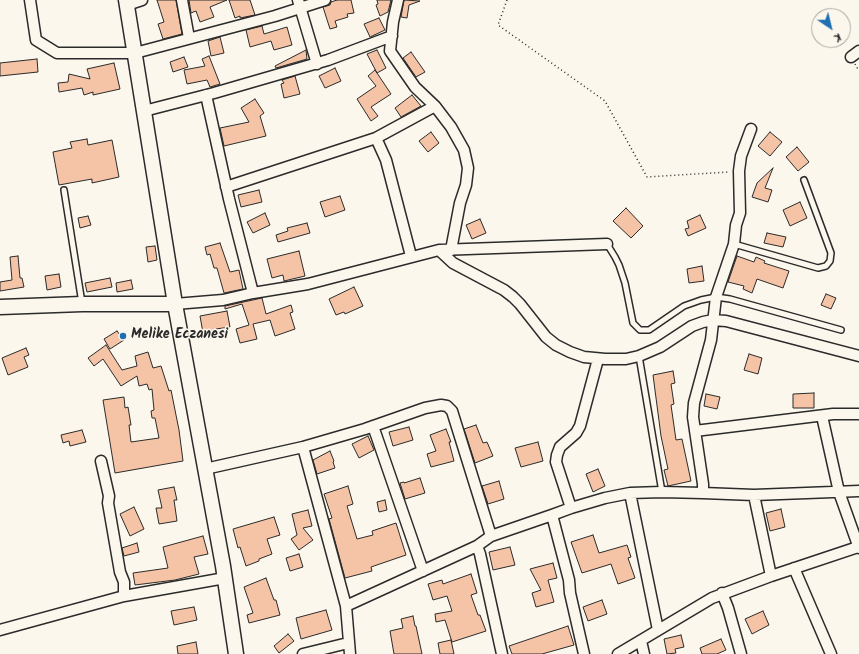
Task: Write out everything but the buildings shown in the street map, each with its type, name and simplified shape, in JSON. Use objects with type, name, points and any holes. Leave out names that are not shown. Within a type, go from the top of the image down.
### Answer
[{"type":"street","points":[[30,0],[36,40],[57,52],[135,53],[299,4],[325,0]]},
{"type":"street","points":[[142,0],[127,2],[175,304],[225,578],[236,654]]},
{"type":"street","points":[[182,0],[189,38]]},
{"type":"street","points":[[398,0],[393,22],[390,51],[415,86],[435,106],[451,127],[464,150],[468,168],[466,185],[460,202],[451,250]]},
{"type":"street","points":[[299,4],[317,64]]},
{"type":"street","points":[[144,111],[317,64],[392,36]]},
{"type":"street","points":[[206,95],[226,187],[253,293]]},
{"type":"street","points":[[226,187],[376,138],[435,106]]},
{"type":"street","points":[[703,493],[693,417],[694,404],[711,340],[716,298],[734,244],[736,225],[740,214],[739,171],[741,156],[752,129]]},
{"type":"street","points":[[376,138],[386,160],[411,256]]},
{"type":"street","points":[[0,307],[82,304],[175,304],[223,300],[253,293],[308,284],[411,256],[439,250],[607,244]]},
{"type":"street","points":[[439,250],[453,263],[504,290],[513,297],[546,337],[556,345],[584,357],[598,359],[626,359],[639,356],[660,347],[692,326],[713,320],[726,321],[859,356]]},
{"type":"street","points":[[571,508],[556,462],[557,455],[560,447],[576,433],[580,426],[598,359]]},
{"type":"street","points":[[205,469],[303,447],[373,426],[425,408],[441,405],[447,406],[452,411],[491,536]]},
{"type":"street","points":[[695,431],[822,416],[859,414]]},
{"type":"street","points":[[618,654],[702,602],[722,593],[858,548],[839,492],[822,416]]},
{"type":"street","points":[[373,426],[423,571]]},
{"type":"street","points":[[303,447],[346,606],[350,654]]},
{"type":"street","points":[[101,461],[109,496],[108,503],[120,572],[124,582],[124,596]]},
{"type":"street","points":[[346,606],[477,546],[491,536],[571,508],[605,498],[630,494],[662,492],[754,495],[859,491]]},
{"type":"street","points":[[630,494],[658,630]]},
{"type":"street","points":[[754,495],[771,576]]},
{"type":"street","points":[[552,515],[569,580],[570,593],[584,654]]},
{"type":"street","points":[[477,546],[502,654]]},
{"type":"street","points":[[794,568],[831,654]]},
{"type":"street","points":[[0,630],[124,596],[225,578]]},
{"type":"street","points":[[722,593],[728,608],[741,654]]},
{"type":"street","points":[[641,641],[644,654]]},
{"type":"street","points":[[304,654],[348,643]]},
{"type":"lane","points":[[734,244],[818,268],[826,266],[830,261],[831,253],[804,180]]},
{"type":"lane","points":[[64,190],[82,304]]},
{"type":"lane","points":[[607,244],[616,257],[625,283],[633,323],[640,330],[649,330],[689,304],[701,300],[716,298],[730,299],[841,330]]},
{"type":"lane","points":[[639,356],[662,492]]},
{"type":"path","points":[[507,0],[498,25],[604,101],[647,177],[739,171]]},
{"type":"place","name":"Melike Eczanesi","points":[[123,336]]}]
